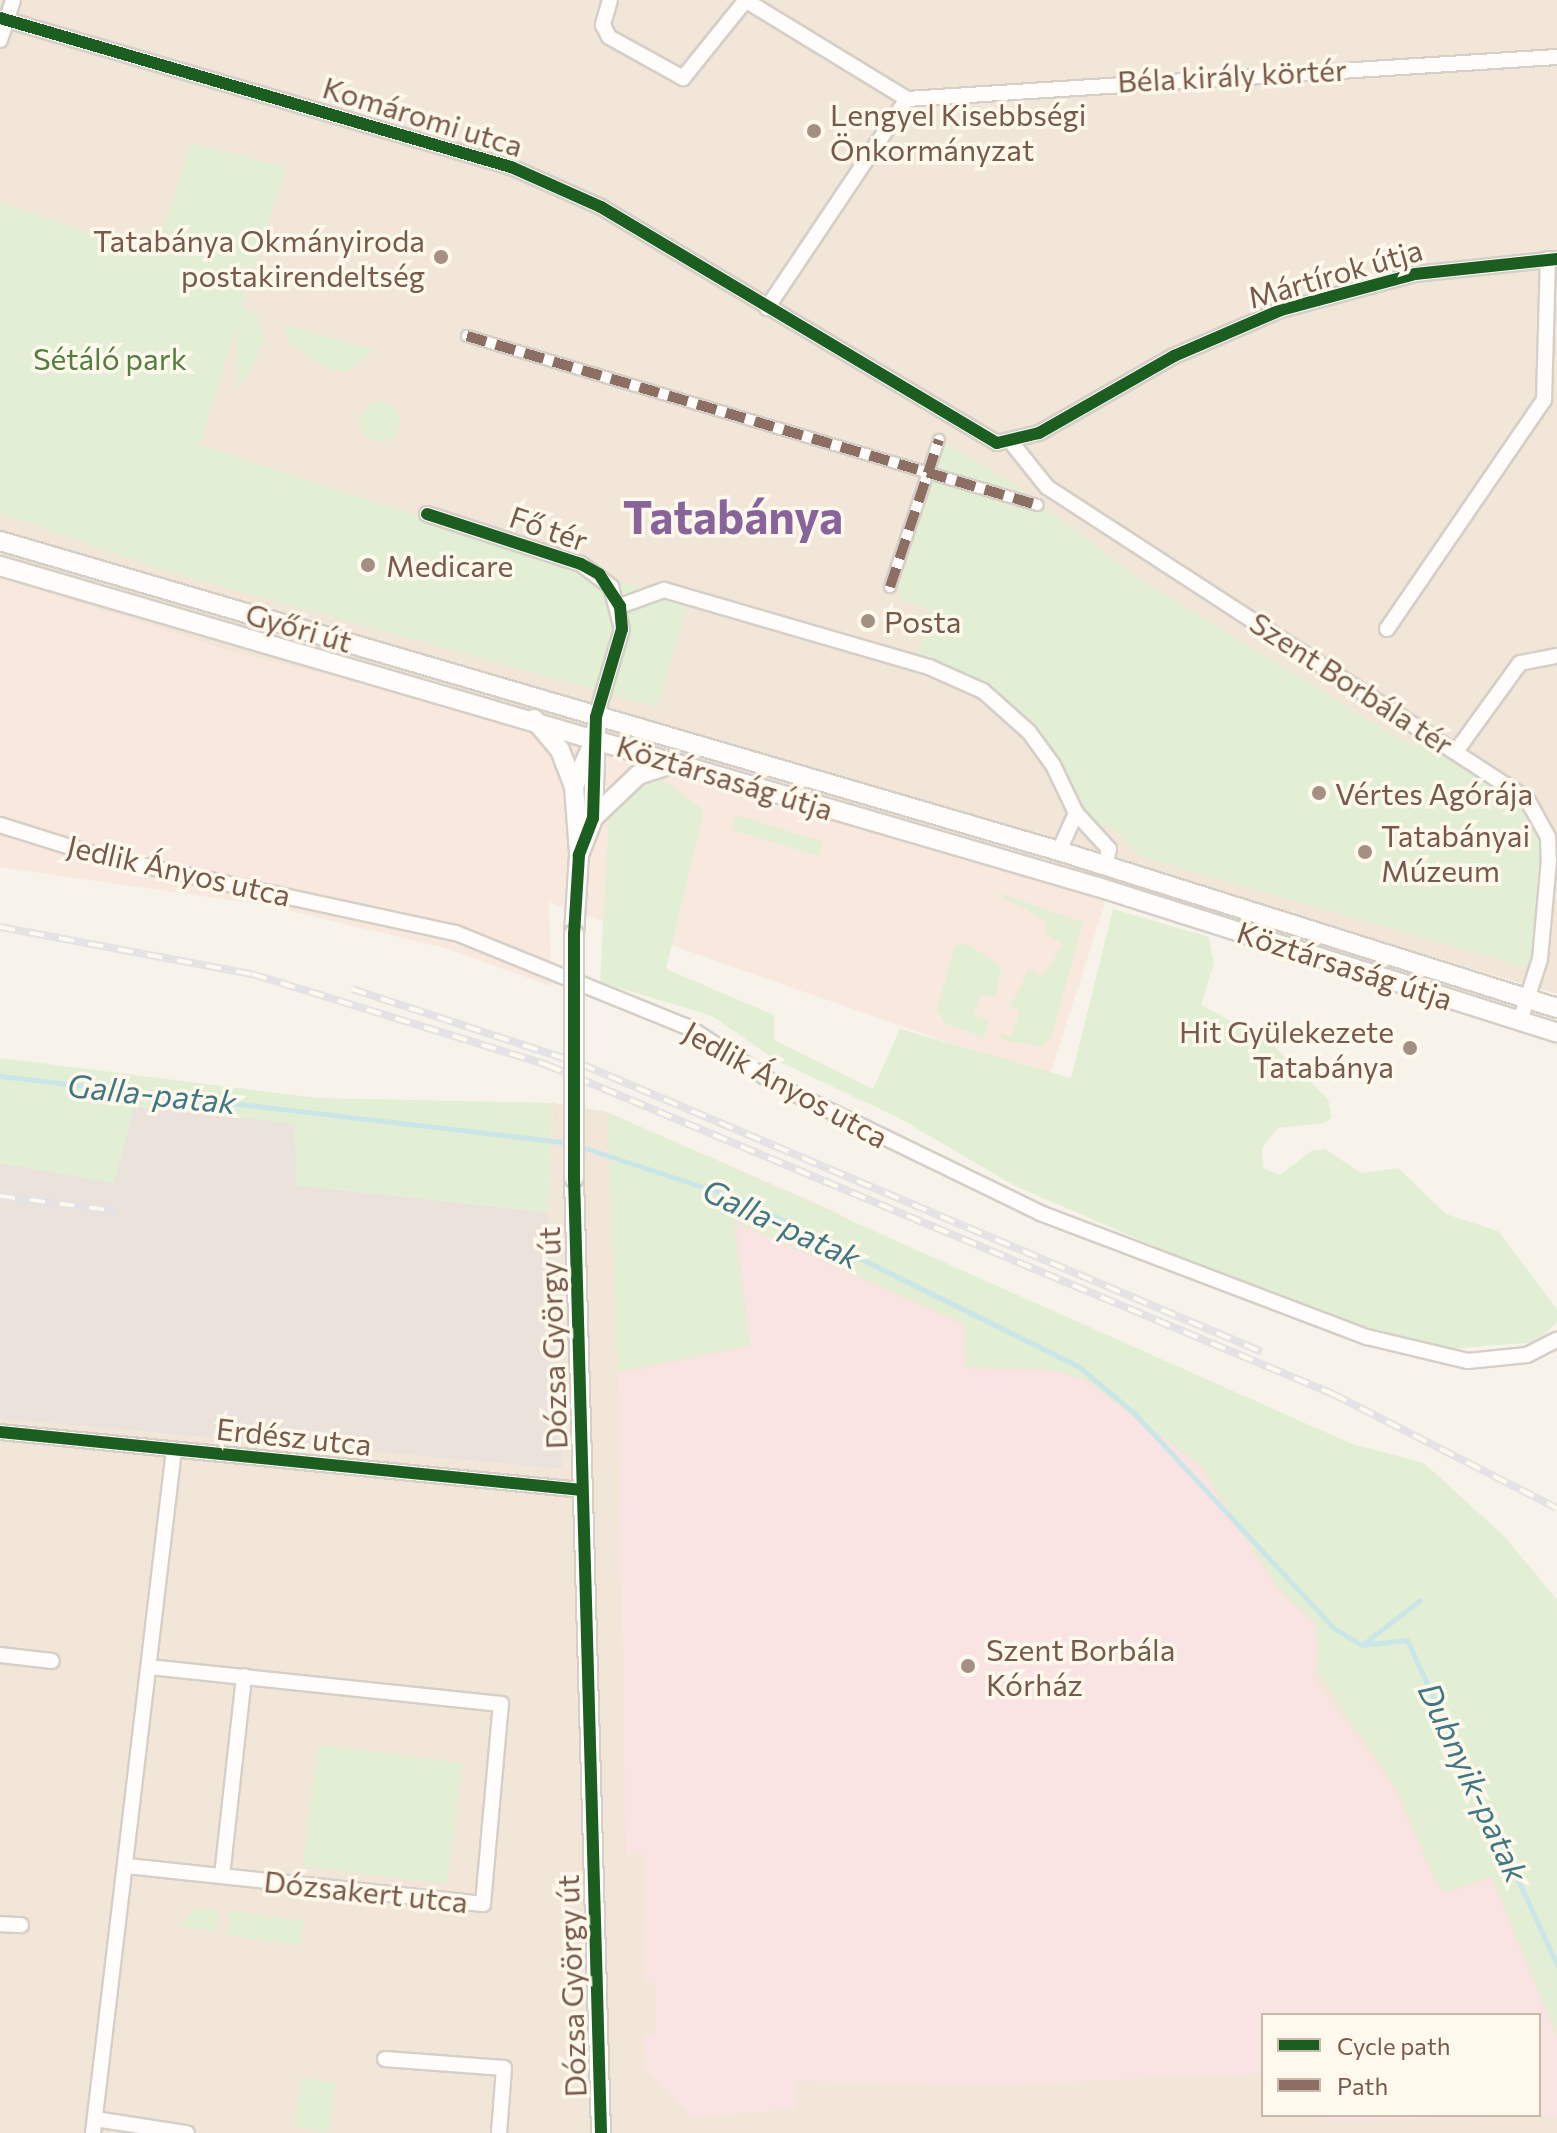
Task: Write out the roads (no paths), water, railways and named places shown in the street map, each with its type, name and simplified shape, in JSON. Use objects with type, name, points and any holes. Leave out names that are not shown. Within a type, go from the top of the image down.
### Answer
[{"type":"street","points":[[0,40],[3,19],[13,0]]},
{"type":"street","points":[[610,0],[603,25],[609,37],[683,78],[745,0],[907,99],[767,308]]},
{"type":"street","name":"Komáromi utca","points":[[3,19],[511,167],[601,207],[970,432],[1011,442]]},
{"type":"street","name":"Béla király körtér","points":[[907,99],[1557,57]]},
{"type":"street","name":"Mártírok útja","points":[[1011,442],[1281,310],[1415,274],[1553,259],[1548,379],[1533,421],[1387,629]]},
{"type":"street","points":[[467,336],[1037,505]]},
{"type":"street","points":[[890,587],[939,440]]},
{"type":"street","name":"Szent Borbála tér","points":[[1011,442],[1047,487],[1457,750],[1527,799],[1548,837],[1540,959],[1520,1021]]},
{"type":"street","name":"Fő tér","points":[[427,514],[581,564],[599,574],[620,606]]},
{"type":"street","name":"Győri út","points":[[0,541],[596,717]]},
{"type":"street","name":"Győri út","points":[[0,566],[596,737]]},
{"type":"street","points":[[596,717],[622,629],[620,606],[664,590],[954,676],[1004,706],[1029,732],[1076,813],[1109,849],[1105,867]]},
{"type":"street","points":[[1457,750],[1520,663],[1557,656]]},
{"type":"street","name":"Köztársaság útja","points":[[1557,1008],[1059,851],[596,717],[596,737],[675,763],[1557,1033]]},
{"type":"street","points":[[534,719],[560,750],[574,786],[579,855]]},
{"type":"street","points":[[574,786],[596,737]]},
{"type":"street","name":"Dózsa György út","points":[[596,737],[593,818],[579,855],[574,934],[574,1178],[601,2133]]},
{"type":"street","points":[[593,818],[638,775],[675,763]]},
{"type":"street","points":[[1059,851],[1076,813]]},
{"type":"street","name":"Jedlik Ányos utca","points":[[0,825],[99,856],[456,933],[688,1027],[779,1086],[878,1138],[1246,1296],[1428,1355],[1504,1361],[1557,1340]]},
{"type":"street","name":"Erdész utca","points":[[0,1432],[582,1490]]},
{"type":"street","points":[[174,1450],[94,2126],[187,2133]]},
{"type":"street","points":[[0,1655],[52,1661]]},
{"type":"street","name":"Dózsakert utca","points":[[127,1866],[483,1904],[501,1704],[150,1667]]},
{"type":"street","name":"Dózsakert utca","points":[[222,1876],[244,1676]]},
{"type":"street","points":[[0,1924],[21,1925]]},
{"type":"street","points":[[385,2059],[504,2068],[499,2133]]},
{"type":"waterway","name":"Galla-patak","points":[[0,1076],[570,1143]]},
{"type":"waterway","name":"Galla-patak","points":[[579,1146],[742,1200],[1078,1366],[1134,1413],[1335,1629],[1362,1645],[1420,1600]]},
{"type":"waterway","name":"Dubnyik-patak","points":[[1362,1645],[1407,1640],[1557,1965]]},
{"type":"railway","points":[[0,927],[252,974],[547,1065],[1333,1394],[1557,1508]]},
{"type":"railway","points":[[352,989],[581,1064],[1262,1352]]},
{"type":"railway","points":[[0,1196],[116,1211]]},
{"type":"place","name":"Lengyel Kisebbségi Önkormányzat","points":[[814,131]]},
{"type":"place","name":"Tatabánya Okmányiroda postakirendeltség","points":[[441,257]]},
{"type":"place","name":"Medicare","points":[[368,565]]},
{"type":"place","name":"Posta","points":[[868,621]]},
{"type":"place","name":"Vértes Agórája","points":[[1319,793]]},
{"type":"place","name":"Tatabányai Múzeum","points":[[1365,852]]},
{"type":"place","name":"Hit Gyülekezete Tatabánya","points":[[1410,1048]]},
{"type":"place","name":"Szent Borbála Kórház","points":[[968,1666]]},
{"type":"district","name":"Tatabánya","points":[[733,515]]},
{"type":"park label","name":"Sétáló park","points":[[110,358]]}]
